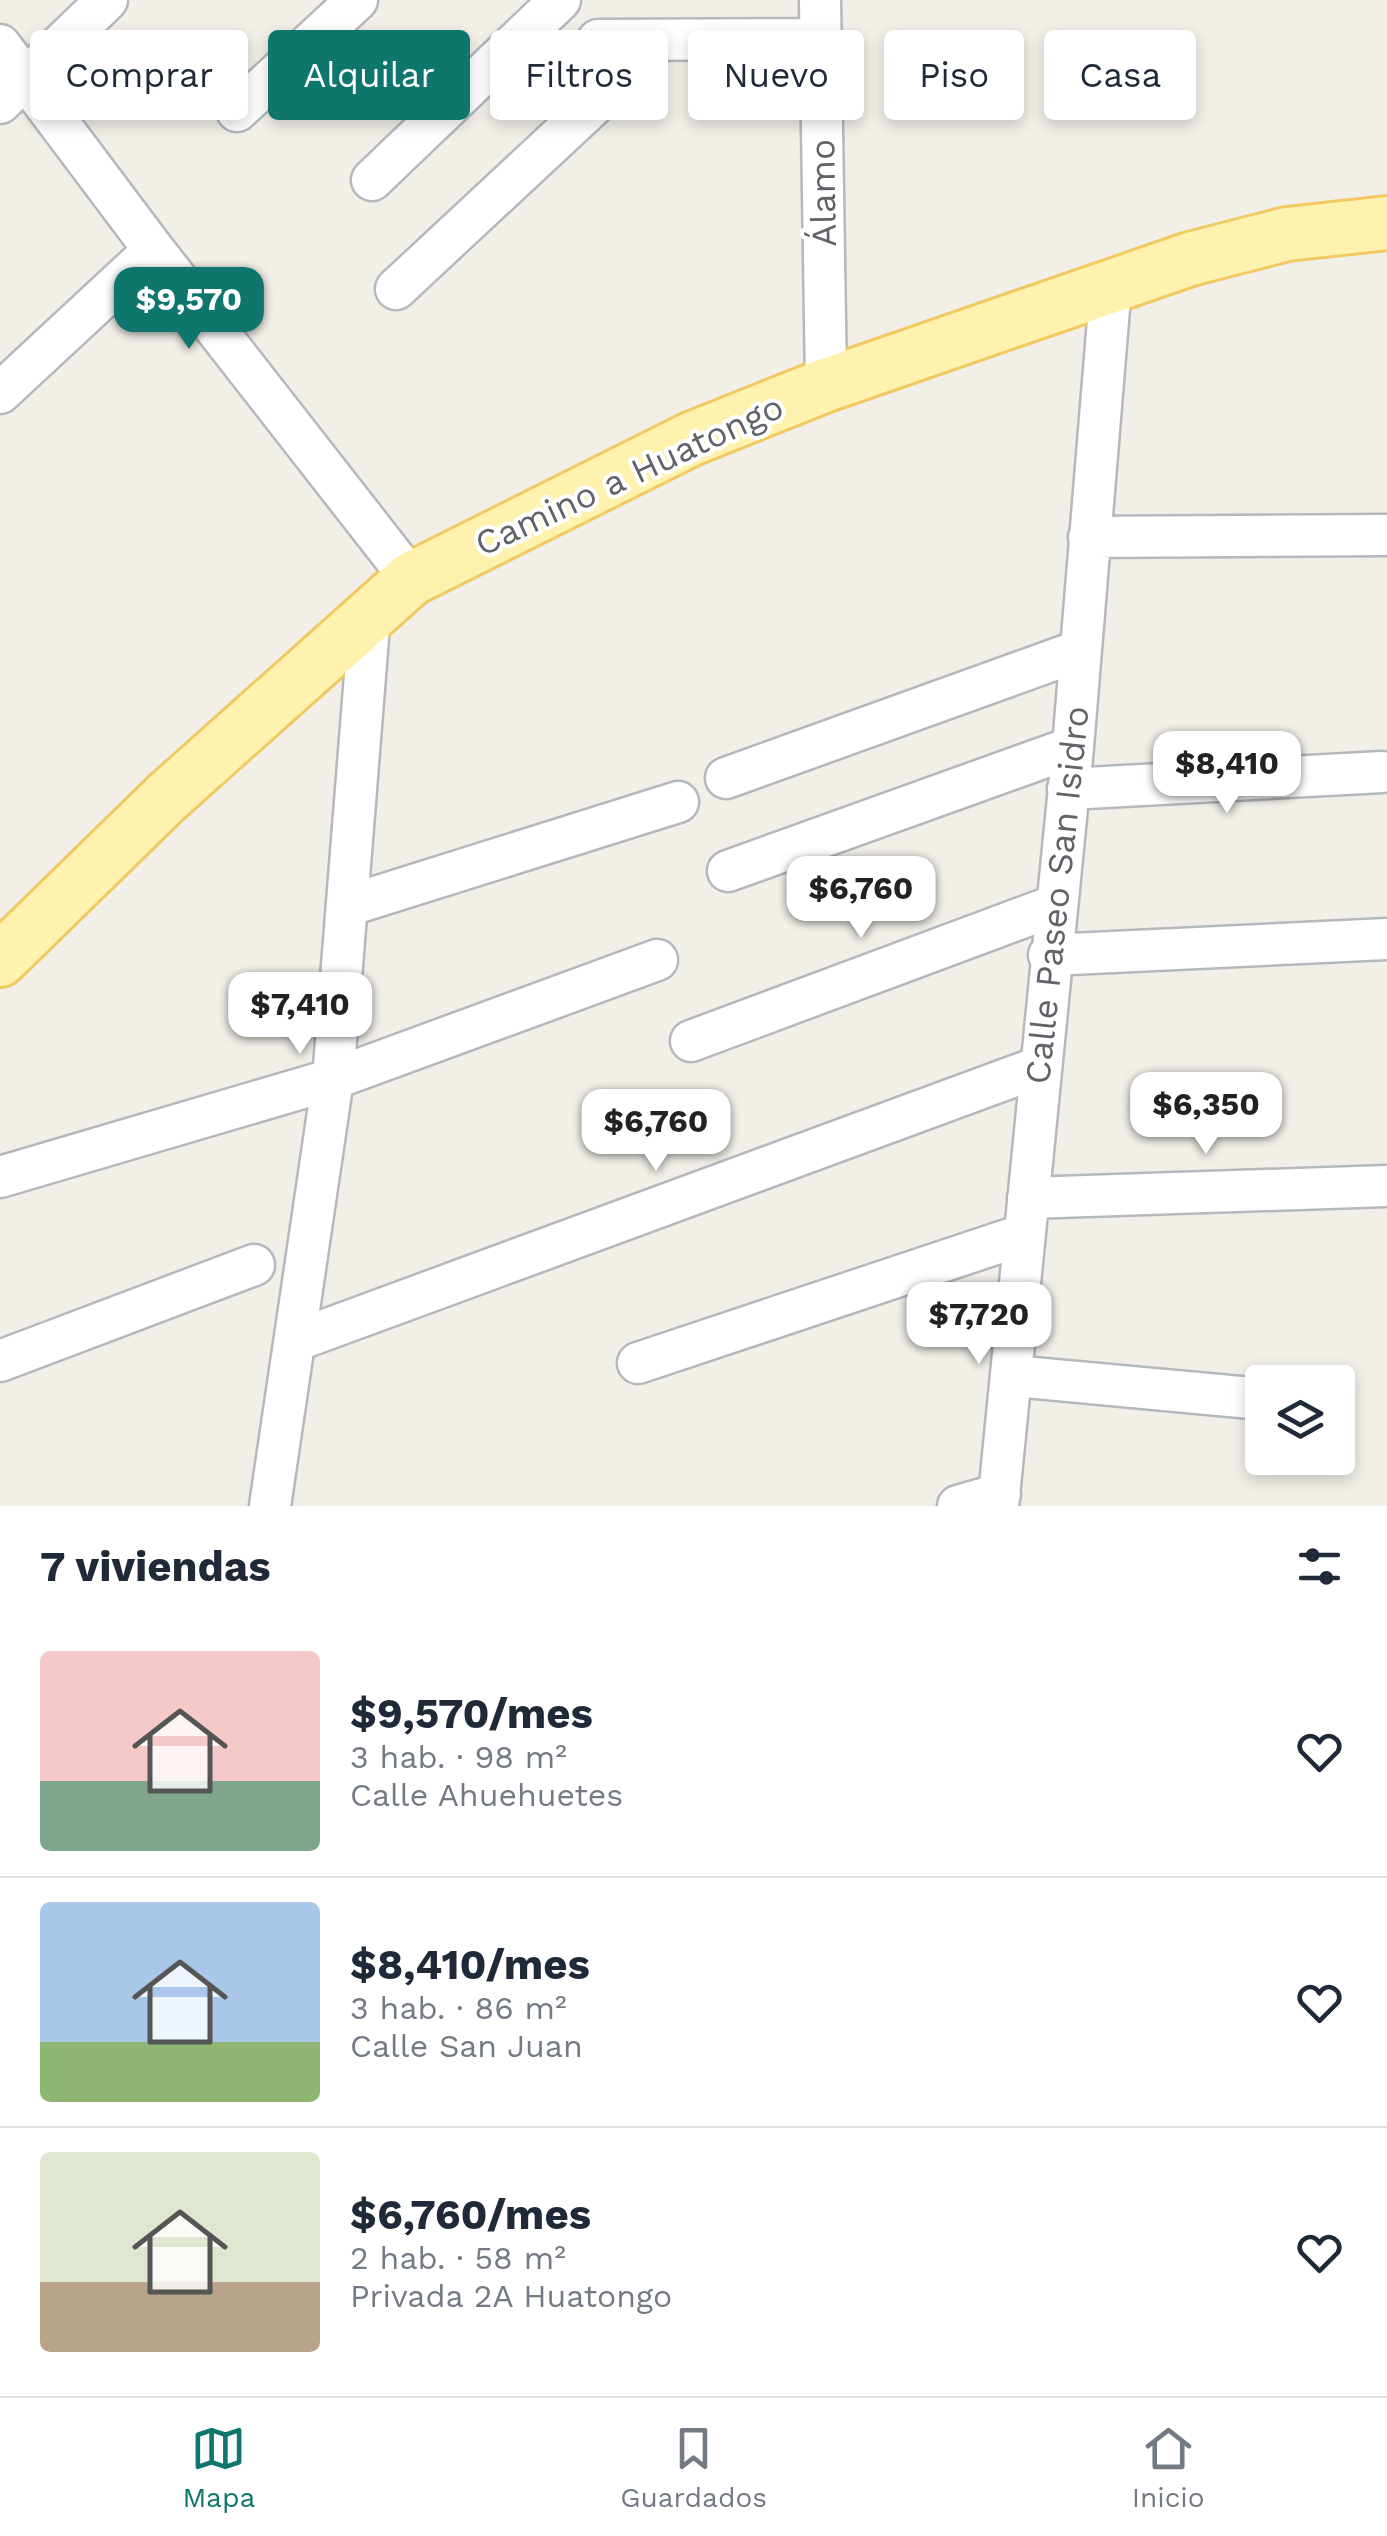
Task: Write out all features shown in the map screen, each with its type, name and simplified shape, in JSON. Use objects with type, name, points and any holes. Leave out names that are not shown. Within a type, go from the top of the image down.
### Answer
[{"type":"main road","name":"Camino a Huatongo","points":[[0,960],[166,796],[411,580],[690,439],[826,385],[1111,284],[1287,234],[1387,223]]},
{"type":"street","points":[[13,91],[107,0]]},
{"type":"street","points":[[248,101],[357,0]]},
{"type":"street","points":[[372,180],[560,0]]},
{"type":"street","points":[[570,0],[591,30]]},
{"type":"street","points":[[668,34],[821,20]]},
{"type":"street","name":"Álamo","points":[[821,20],[826,385]]},
{"type":"street","points":[[0,45],[13,91],[154,250],[411,580]]},
{"type":"street","points":[[396,289],[601,120]]},
{"type":"street","points":[[0,393],[154,250]]},
{"type":"street","name":"Calle Paseo San Isidro","points":[[999,1500],[1081,650],[1111,284]]},
{"type":"street","points":[[1088,536],[1387,535]]},
{"type":"street","points":[[270,1506],[332,1079],[350,905],[370,614]]},
{"type":"street","points":[[726,778],[1081,650]]},
{"type":"street","points":[[728,871],[1072,747]]},
{"type":"street","points":[[1068,789],[1382,772]]},
{"type":"street","points":[[350,905],[678,802]]},
{"type":"street","points":[[692,1041],[1056,906]]},
{"type":"street","points":[[1050,955],[1387,939]]},
{"type":"street","points":[[0,1177],[332,1079],[657,960]]},
{"type":"street","points":[[296,1341],[1039,1067]]},
{"type":"street","points":[[638,1363],[1026,1216],[1387,1186]]},
{"type":"street","points":[[0,1361],[254,1266]]},
{"type":"street","points":[[1013,1376],[1245,1397]]},
{"type":"street","points":[[958,1506],[999,1500]]}]
